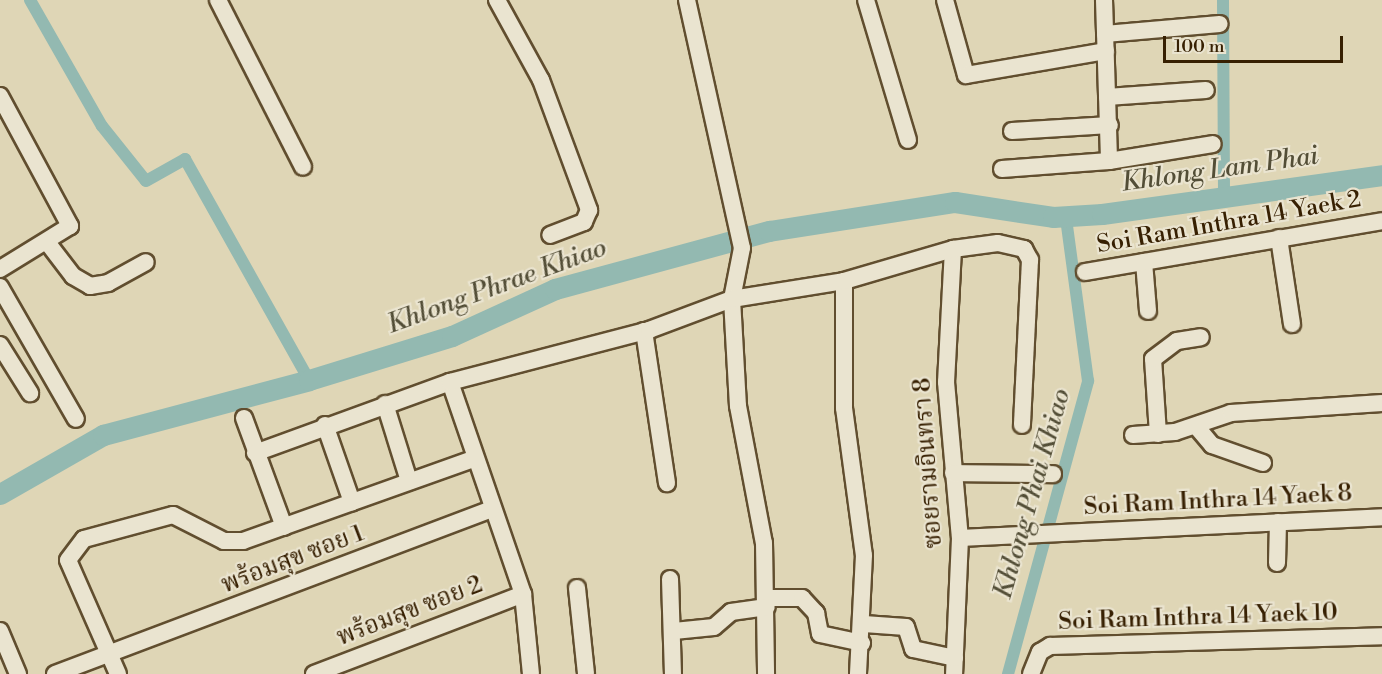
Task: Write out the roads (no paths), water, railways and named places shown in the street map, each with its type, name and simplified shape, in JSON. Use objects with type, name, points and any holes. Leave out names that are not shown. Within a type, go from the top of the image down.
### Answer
[{"type":"street","points":[[218,0],[303,167]]},
{"type":"street","points":[[496,0],[541,80],[589,210],[584,222],[550,235]]},
{"type":"street","points":[[687,0],[742,248],[732,299],[738,406],[764,543],[767,603],[766,674]]},
{"type":"street","points":[[866,0],[908,140]]},
{"type":"street","points":[[945,0],[966,75],[1106,51]]},
{"type":"street","points":[[1104,0],[1110,125],[1109,161]]},
{"type":"street","points":[[1105,34],[1220,24]]},
{"type":"street","points":[[1107,97],[1206,90]]},
{"type":"street","points":[[0,96],[69,222],[68,230],[0,269]]},
{"type":"street","points":[[1012,131],[1110,125]]},
{"type":"street","points":[[1002,169],[1109,161],[1213,144]]},
{"type":"street","name":"Soi Ram Inthra 14 Yaek 2","points":[[1085,272],[1382,221]]},
{"type":"street","points":[[1279,238],[1292,324]]},
{"type":"street","points":[[47,242],[73,276],[90,285],[108,283],[146,262]]},
{"type":"street","points":[[255,453],[325,425],[450,382],[644,332],[732,299],[844,281],[953,249],[1016,245],[1030,260],[1022,425]]},
{"type":"street","name":"ซอยรามอินทรา 8","points":[[953,249],[946,382],[960,538],[955,666]]},
{"type":"street","points":[[1144,262],[1148,311]]},
{"type":"street","points":[[844,281],[844,408],[864,555],[864,624],[858,674]]},
{"type":"street","points":[[0,287],[76,419]]},
{"type":"street","points":[[644,332],[667,483]]},
{"type":"street","points":[[1158,434],[1153,359],[1177,341],[1201,337]]},
{"type":"street","points":[[0,345],[30,393]]},
{"type":"street","points":[[450,382],[473,459],[523,594],[531,674]]},
{"type":"street","points":[[1133,435],[1158,434],[1196,426],[1231,413],[1382,403]]},
{"type":"street","points":[[385,404],[409,481]]},
{"type":"street","points":[[244,418],[255,453],[284,526]]},
{"type":"street","points":[[325,425],[351,502]]},
{"type":"street","points":[[1196,426],[1212,445],[1263,463]]},
{"type":"street","points":[[118,674],[68,560],[79,543],[173,515],[234,543],[473,459]]},
{"type":"street","points":[[953,473],[1053,474]]},
{"type":"street","name":"พร้อมสุข ซอย 1","points":[[55,674],[111,656],[492,509]]},
{"type":"street","name":"Soi Ram Inthra 14 Yaek 8","points":[[960,538],[1382,517]]},
{"type":"street","points":[[1277,563],[1278,522]]},
{"type":"street","points":[[670,579],[674,631],[673,674]]},
{"type":"street","points":[[577,588],[586,674]]},
{"type":"street","name":"พร้อมสุข ซอย 2","points":[[314,674],[523,594]]},
{"type":"street","points":[[674,631],[714,627],[730,612],[802,597],[816,613],[820,634],[862,643]]},
{"type":"street","points":[[864,624],[906,627],[913,649],[955,666]]},
{"type":"street","points":[[0,631],[18,674]]},
{"type":"street","name":"Soi Ram Inthra 14 Yaek 10","points":[[1031,674],[1040,652],[1050,646],[1382,636]]},
{"type":"waterway","points":[[30,0],[102,126],[146,181],[185,159],[309,380]]},
{"type":"waterway","name":"Khlong Lam Phai","points":[[1223,0],[1224,195]]},
{"type":"waterway","name":"Khlong Phrae Khiao","points":[[0,494],[103,435],[309,380],[452,336],[555,289],[769,231],[955,202],[1053,217],[1102,214],[1382,175]]},
{"type":"waterway","name":"Khlong Phai Khiao","points":[[1008,674],[1088,381],[1066,218]]}]
